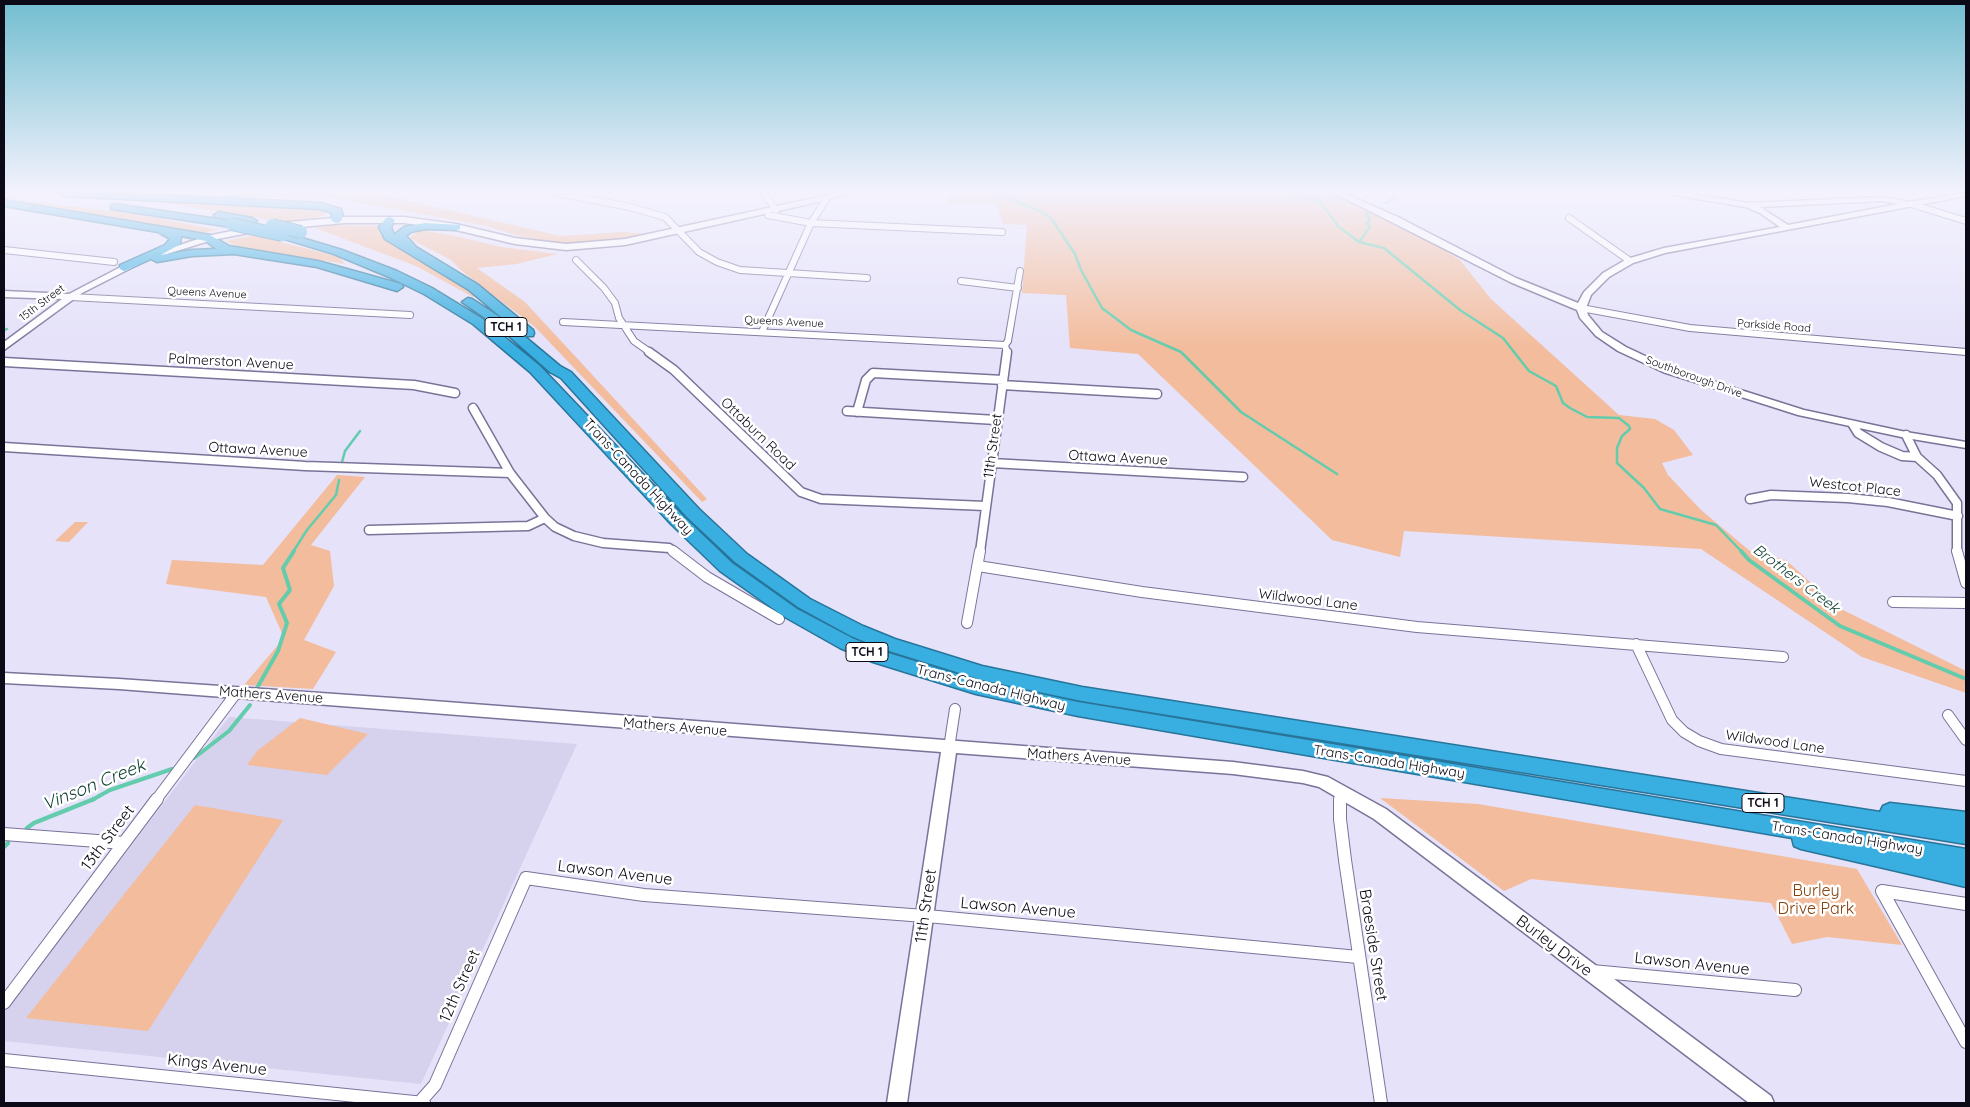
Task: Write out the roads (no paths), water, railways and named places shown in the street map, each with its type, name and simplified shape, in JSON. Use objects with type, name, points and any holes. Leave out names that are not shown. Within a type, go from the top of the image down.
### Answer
[{"type":"highway","points":[[119,265],[171,245]]},
{"type":"highway","points":[[217,245],[220,247],[346,270],[417,295],[484,334],[564,398]]},
{"type":"highway","name":"Trans-Canada Highway","points":[[310,245],[376,267],[444,300],[477,321],[506,344],[564,398],[678,520],[739,578],[766,598],[817,629],[879,657],[976,687],[1061,706],[1966,858]]},
{"type":"highway","name":"Trans-Canada Highway","points":[[338,245],[378,258],[440,286],[505,326],[555,370],[566,376],[692,513],[741,558],[804,603],[829,618],[881,641],[974,671],[1082,694],[1966,835]]},
{"type":"highway","points":[[404,245],[462,279],[502,309],[529,334],[566,376]]},
{"type":"highway","points":[[408,245],[420,254]]},
{"type":"highway","points":[[149,261],[180,254],[206,252],[254,253]]},
{"type":"highway","points":[[1561,769],[1966,821]]},
{"type":"highway","points":[[1675,809],[1822,845],[1966,877]]},
{"type":"street","name":"15th Street","points":[[4,348],[71,297],[119,265],[193,245]]},
{"type":"street","name":"15th Street","points":[[119,265],[149,261],[198,245]]},
{"type":"street","name":"15th Street","points":[[542,245],[566,247],[594,245]]},
{"type":"street","points":[[690,245],[717,262],[740,270],[790,275],[867,278]]},
{"type":"street","points":[[762,332],[790,275],[802,245]]},
{"type":"street","points":[[1445,245],[1513,280],[1582,308],[1587,294],[1606,275],[1630,261],[1664,251],[1698,245]]},
{"type":"street","points":[[1607,245],[1630,261]]},
{"type":"street","points":[[4,250],[119,265]]},
{"type":"street","name":"Ottaburn Road","points":[[576,260],[604,288],[634,341],[674,370],[801,492],[821,499],[984,506]]},
{"type":"street","name":"11th Street","points":[[967,624],[978,566],[984,506],[1003,382],[1007,349],[1005,345],[1008,341],[1020,271]]},
{"type":"street","points":[[961,281],[1018,288]]},
{"type":"street","name":"Queens Avenue","points":[[4,294],[410,315]]},
{"type":"street","name":"Parkside Road","points":[[1582,308],[1700,330],[1966,352]]},
{"type":"street","name":"Southborough Drive","points":[[1582,308],[1583,316],[1599,334],[1622,349],[1668,370],[1802,413],[1906,436],[1966,445]]},
{"type":"street","name":"Queens Avenue","points":[[563,322],[1005,345]]},
{"type":"street","name":"Palmerston Avenue","points":[[4,362],[414,385],[438,388],[455,393]]},
{"type":"street","points":[[857,412],[866,380],[873,373],[1157,394]]},
{"type":"street","points":[[473,408],[510,473],[545,518],[555,527],[574,536],[603,543],[669,548],[707,576],[779,619]]},
{"type":"street","points":[[847,411],[996,420]]},
{"type":"street","points":[[1853,425],[1858,433],[1881,447],[1902,456],[1917,457]]},
{"type":"street","points":[[1906,436],[1917,457],[1937,475],[1957,503],[1957,555],[1966,583]]},
{"type":"street","name":"Ottawa Avenue","points":[[4,447],[305,466],[510,473]]},
{"type":"street","name":"Ottawa Avenue","points":[[992,463],[1243,478]]},
{"type":"street","name":"Westcot Place","points":[[1750,499],[1771,495],[1848,498],[1888,502],[1958,516]]},
{"type":"street","points":[[369,530],[528,526],[545,518]]},
{"type":"street","name":"Wildwood Lane","points":[[978,566],[1142,592],[1417,627],[1783,657]]},
{"type":"street","points":[[1893,602],[1966,603]]},
{"type":"street","name":"Wildwood Lane","points":[[1636,644],[1672,720],[1684,732],[1700,741],[1721,749],[1966,781]]},
{"type":"street","name":"Mathers Avenue","points":[[4,678],[237,692],[949,748],[1233,768],[1323,782],[1342,792]]},
{"type":"street","name":"13th Street","points":[[4,1003],[237,692]]},
{"type":"street","name":"11th Street","points":[[897,1103],[955,709]]},
{"type":"street","points":[[1948,715],[1966,740]]},
{"type":"street","name":"Braeside Street","points":[[1342,792],[1340,819],[1358,957],[1381,1103]]},
{"type":"street","name":"Burley Drive","points":[[1342,792],[1380,814],[1764,1103]]},
{"type":"street","points":[[4,834],[124,844]]},
{"type":"street","name":"Lawson Avenue","points":[[526,878],[644,895],[925,916],[1358,957]]},
{"type":"street","name":"12th Street","points":[[422,1103],[435,1085],[526,878]]},
{"type":"street","points":[[1882,891],[1966,904]]},
{"type":"street","points":[[1882,891],[1966,1042]]},
{"type":"street","name":"Lawson Avenue","points":[[1585,970],[1795,990]]},
{"type":"street","name":"Kings Avenue","points":[[4,1060],[422,1103]]},
{"type":"waterway","points":[[1069,245],[1102,308],[1131,330],[1181,352],[1241,412],[1337,474]]},
{"type":"waterway","name":"Brothers Creek","points":[[1370,245],[1384,248],[1460,310],[1503,338],[1529,371],[1556,386],[1563,403],[1570,408],[1587,417],[1619,418],[1629,426],[1630,429],[1622,436],[1617,448],[1617,463],[1644,488],[1660,509],[1716,525],[1742,552]]},
{"type":"waterway","name":"Vinson Creek","points":[[342,462],[345,451],[360,431]]},
{"type":"waterway","name":"Vinson Creek","points":[[293,552],[307,530],[336,495],[339,480]]},
{"type":"waterway","name":"Vinson Creek","points":[[257,688],[278,651],[287,623],[279,604],[290,590],[283,568],[294,551]]},
{"type":"waterway","name":"Brothers Creek","points":[[1741,551],[1749,560],[1840,626],[1966,679]]},
{"type":"waterway","name":"Vinson Creek","points":[[194,758],[229,731],[250,705]]},
{"type":"waterway","name":"Vinson Creek","points":[[93,799],[110,790],[172,769]]},
{"type":"waterway","name":"Vinson Creek","points":[[27,828],[34,823],[93,799]]},
{"type":"waterway","name":"Vinson Creek","points":[[4,847],[8,843]]},
{"type":"park label","name":"Burley Drive Park","points":[[1816,900]]}]
